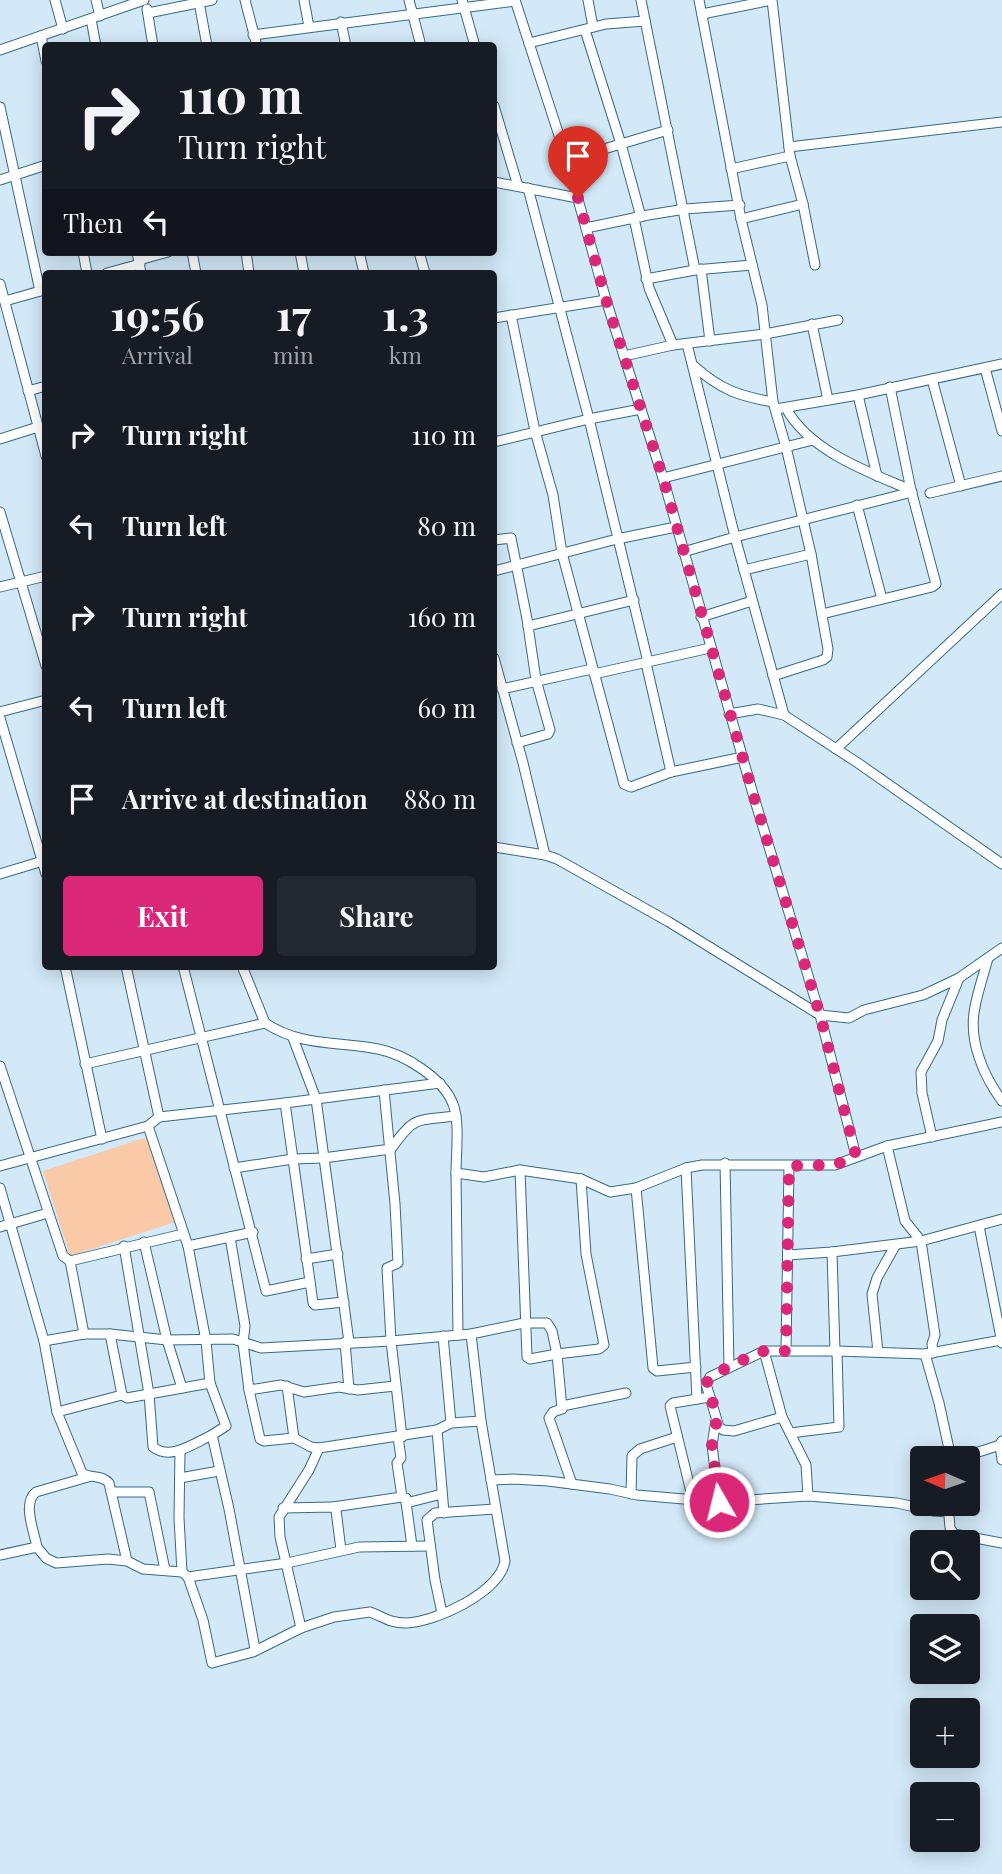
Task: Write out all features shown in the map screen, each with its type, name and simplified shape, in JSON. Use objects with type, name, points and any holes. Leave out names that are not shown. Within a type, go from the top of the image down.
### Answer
[{"type":"street","points":[[55,0],[63,29]]},
{"type":"street","points":[[96,0],[96,42]]},
{"type":"street","points":[[0,50],[146,0],[152,42]]},
{"type":"street","points":[[148,13],[212,0]]},
{"type":"street","points":[[245,0],[256,42]]},
{"type":"street","points":[[304,0],[309,27]]},
{"type":"street","points":[[409,0],[420,42]]},
{"type":"street","points":[[588,0],[589,28],[638,217],[646,279],[673,345]]},
{"type":"street","points":[[641,0],[698,270],[710,341]]},
{"type":"street","points":[[699,0],[741,219],[762,305],[778,406],[811,554],[828,649],[827,657],[773,676]]},
{"type":"street","points":[[702,14],[772,0],[789,152],[815,265]]},
{"type":"street","points":[[253,35],[412,15],[463,4],[515,1],[663,478],[729,714],[820,1015],[856,1156]]},
{"type":"street","points":[[199,2],[206,42]]},
{"type":"street","points":[[463,4],[474,42]]},
{"type":"street","points":[[529,43],[612,23],[645,21]]},
{"type":"street","points":[[341,22],[345,42]]},
{"type":"street","points":[[41,36],[42,42]]},
{"type":"street","points":[[0,107],[42,286]]},
{"type":"street","points":[[497,114],[523,187],[589,419],[634,600],[671,772]]},
{"type":"street","points":[[732,169],[789,152],[879,135],[1002,122]]},
{"type":"street","points":[[566,160],[668,130]]},
{"type":"street","points":[[0,180],[42,166]]},
{"type":"street","points":[[497,183],[578,198]]},
{"type":"street","points":[[741,219],[803,204]]},
{"type":"street","points":[[586,228],[685,209],[740,205]]},
{"type":"street","points":[[116,270],[156,256]]},
{"type":"street","points":[[646,279],[698,270],[752,265]]},
{"type":"street","points":[[0,284],[42,442]]},
{"type":"street","points":[[4,307],[42,290]]},
{"type":"street","points":[[497,317],[606,300]]},
{"type":"street","points":[[511,315],[535,431],[553,495],[562,553],[626,786],[631,787],[671,772],[743,757]]},
{"type":"street","points":[[624,356],[673,345],[765,334],[838,320]]},
{"type":"street","points":[[812,324],[828,400]]},
{"type":"street","points":[[687,344],[735,537],[784,715]]},
{"type":"street","points":[[693,365],[708,379],[734,394],[778,406],[858,395],[1002,364]]},
{"type":"street","points":[[985,368],[1002,431]]},
{"type":"street","points":[[932,379],[961,486]]},
{"type":"street","points":[[28,390],[42,387]]},
{"type":"street","points":[[822,614],[936,584],[911,491],[890,387]]},
{"type":"street","points":[[858,395],[877,476]]},
{"type":"street","points":[[778,406],[799,429],[850,465],[911,491]]},
{"type":"street","points":[[497,441],[641,409]]},
{"type":"street","points":[[0,439],[38,427]]},
{"type":"street","points":[[663,478],[813,440]]},
{"type":"street","points":[[930,493],[1002,477]]},
{"type":"street","points":[[683,552],[911,491]]},
{"type":"street","points":[[857,505],[882,599]]},
{"type":"street","points":[[0,512],[42,653]]},
{"type":"street","points":[[497,570],[617,539],[676,527]]},
{"type":"street","points":[[497,539],[511,537],[536,680],[550,732],[517,743]]},
{"type":"street","points":[[744,570],[811,554]]},
{"type":"street","points":[[0,587],[42,577]]},
{"type":"street","points":[[836,749],[1002,594]]},
{"type":"street","points":[[528,626],[634,600]]},
{"type":"street","points":[[701,617],[752,601]]},
{"type":"street","points":[[502,688],[536,680],[647,663],[710,648]]},
{"type":"street","points":[[497,669],[545,855]]},
{"type":"street","points":[[0,712],[42,701]]},
{"type":"street","points":[[729,714],[758,709],[784,715],[1002,864]]},
{"type":"street","points":[[0,718],[42,854]]},
{"type":"street","points":[[497,847],[545,855],[669,922],[820,1015],[840,1019],[923,995],[959,978],[1002,948]]},
{"type":"street","points":[[0,874],[42,861]]},
{"type":"street","points":[[988,958],[973,1017],[983,1071],[1002,1101]]},
{"type":"street","points":[[66,970],[102,1139]]},
{"type":"street","points":[[126,970],[146,1049],[159,1117]]},
{"type":"street","points":[[184,970],[266,1291],[310,1282]]},
{"type":"street","points":[[244,970],[265,1023],[293,1038],[380,1049],[419,1066],[440,1083],[453,1104],[456,1116],[458,1335]]},
{"type":"street","points":[[932,1137],[922,1093],[921,1072],[938,1041],[942,1020],[959,978]]},
{"type":"street","points":[[85,1064],[265,1023]]},
{"type":"street","points":[[293,1038],[316,1099],[344,1301],[349,1389]]},
{"type":"street","points":[[0,1066],[48,1213],[64,1256],[70,1261],[84,1334]]},
{"type":"street","points":[[0,1166],[148,1126],[159,1117],[440,1083]]},
{"type":"street","points":[[384,1090],[391,1149],[398,1263],[387,1268],[400,1437],[401,1458],[397,1463],[412,1546]]},
{"type":"street","points":[[285,1103],[311,1299],[315,1305],[344,1301]]},
{"type":"street","points":[[234,1168],[391,1149],[413,1122],[456,1116]]},
{"type":"street","points":[[456,1173],[484,1177],[520,1170],[581,1179],[610,1192],[636,1188],[686,1168],[725,1163],[835,1165],[887,1146],[1002,1122]]},
{"type":"street","points":[[124,1246],[149,1394],[153,1447],[164,1453],[180,1451],[226,1426],[210,1383],[206,1340],[188,1246],[148,1126]]},
{"type":"street","points":[[887,1146],[905,1221],[921,1241],[935,1335],[929,1354],[948,1446]]},
{"type":"street","points":[[725,1163],[729,1366]]},
{"type":"street","points":[[786,1351],[789,1166]]},
{"type":"street","points":[[686,1168],[697,1399]]},
{"type":"street","points":[[520,1170],[527,1359],[599,1349],[604,1345],[586,1254],[581,1179]]},
{"type":"street","points":[[0,1188],[44,1341],[57,1412],[82,1473],[88,1477]]},
{"type":"street","points":[[636,1188],[653,1368],[657,1371],[696,1367]]},
{"type":"street","points":[[0,1227],[48,1213]]},
{"type":"street","points":[[788,1255],[895,1246],[1002,1219]]},
{"type":"street","points":[[782,1417],[728,1432],[719,1427],[707,1381],[729,1366],[764,1351],[929,1354],[1002,1341],[979,1226]]},
{"type":"street","points":[[188,1246],[253,1232]]},
{"type":"street","points":[[70,1261],[183,1234]]},
{"type":"street","points":[[230,1237],[245,1326],[243,1343],[249,1390],[260,1439],[264,1441],[294,1437],[310,1447],[319,1448],[437,1430],[451,1423],[481,1421]]},
{"type":"street","points":[[144,1242],[167,1340],[182,1388]]},
{"type":"street","points":[[878,1353],[872,1294],[877,1278],[895,1246]]},
{"type":"street","points":[[790,1433],[839,1427],[832,1252]]},
{"type":"street","points":[[306,1259],[338,1254]]},
{"type":"street","points":[[44,1341],[84,1334],[110,1334],[167,1340],[233,1339],[261,1348],[391,1342],[471,1334],[524,1323],[547,1323],[552,1331],[562,1406],[561,1410],[553,1412],[549,1418],[572,1484]]},
{"type":"street","points":[[110,1334],[122,1395]]},
{"type":"street","points":[[180,1451],[179,1518],[185,1574],[203,1620],[212,1663],[253,1652],[254,1649],[301,1628],[334,1618],[370,1612],[381,1619],[407,1623],[442,1613],[477,1597],[504,1568],[505,1561],[481,1421],[471,1334]]},
{"type":"street","points":[[443,1336],[451,1423]]},
{"type":"street","points":[[764,1351],[782,1417],[806,1465],[808,1496]]},
{"type":"street","points":[[57,1412],[122,1395],[127,1398],[210,1383]]},
{"type":"street","points":[[249,1390],[281,1385],[304,1392],[339,1387],[349,1389],[395,1386]]},
{"type":"street","points":[[287,1386],[294,1437]]},
{"type":"street","points":[[562,1406],[626,1394]]},
{"type":"street","points":[[693,1500],[670,1406],[673,1403],[710,1397]]},
{"type":"street","points":[[717,1419],[712,1445],[719,1502]]},
{"type":"street","points":[[437,1430],[444,1513]]},
{"type":"street","points":[[212,1435],[229,1509],[254,1649]]},
{"type":"street","points":[[631,1493],[632,1456],[640,1449],[677,1437]]},
{"type":"street","points":[[980,1451],[1001,1443],[1002,1460]]},
{"type":"street","points":[[301,1628],[279,1517],[309,1470],[319,1448]]},
{"type":"street","points":[[180,1478],[219,1471]]},
{"type":"street","points":[[127,1561],[106,1479],[101,1476],[88,1477],[36,1492],[31,1496],[29,1504],[37,1547],[46,1558],[56,1563],[108,1559],[127,1561],[143,1569],[185,1574],[240,1571],[359,1547],[430,1546]]},
{"type":"street","points":[[491,1480],[572,1484],[719,1502],[808,1496],[910,1506]]},
{"type":"street","points":[[111,1492],[149,1492],[165,1570]]},
{"type":"street","points":[[283,1508],[333,1507],[442,1494]]},
{"type":"street","points":[[333,1507],[336,1510],[341,1550]]},
{"type":"street","points":[[442,1613],[427,1520],[435,1513],[495,1509]]},
{"type":"street","points":[[949,1516],[950,1528],[954,1534],[1002,1544]]},
{"type":"street","points":[[0,1555],[37,1547]]},
{"type":"shaded area","points":[[147,1137],[175,1222],[70,1256],[43,1171]]},
{"type":"route","points":[[578,198],[606,300],[663,478],[729,714],[820,1015],[856,1156],[835,1165],[789,1166],[786,1351],[764,1351],[729,1366],[724,1372],[710,1377],[706,1384],[717,1419],[712,1445],[719,1502]]}]
